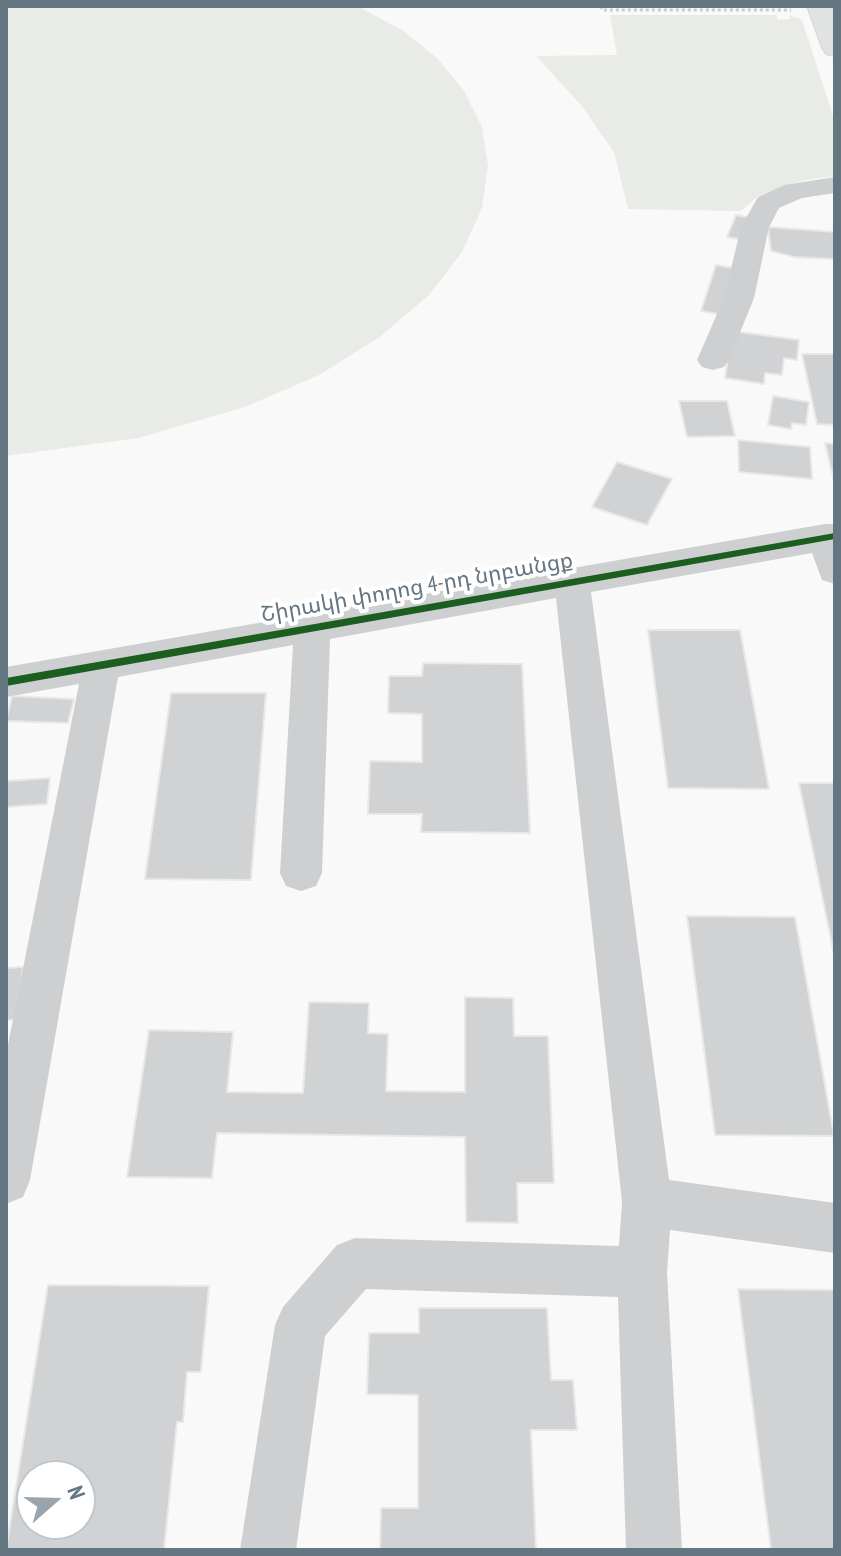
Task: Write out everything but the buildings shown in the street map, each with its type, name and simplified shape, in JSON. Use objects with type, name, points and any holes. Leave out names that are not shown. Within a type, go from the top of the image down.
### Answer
[{"type":"highway","points":[[808,8],[835,48]]},
{"type":"street","points":[[713,360],[739,298],[755,227],[768,203],[795,191],[835,185]]},
{"type":"street","points":[[830,536],[835,571]]},
{"type":"street","name":"Շիրակի փողոց 4-րդ նրբանցք","points":[[6,682],[830,536]]},
{"type":"street","points":[[572,581],[647,1202],[642,1272],[654,1550]]},
{"type":"street","points":[[301,873],[312,627]]},
{"type":"street","points":[[6,1180],[101,665]]},
{"type":"street","points":[[647,1202],[835,1228]]},
{"type":"street","points":[[268,1550],[301,1325],[355,1263],[642,1272]]},
{"type":"path","points":[[601,6],[602,10],[808,8]]},
{"type":"shaded area","points":[[6,6],[359,7],[402,30],[437,58],[464,91],[482,127],[488,166],[482,208],[462,252],[429,295],[381,336],[319,375],[245,407],[138,438],[6,456]]},
{"type":"shaded area","points":[[610,15],[776,15],[778,20],[790,19],[789,15],[802,20],[835,122],[835,176],[805,180],[758,196],[741,211],[628,209],[614,152],[581,105],[536,56],[617,55]]},
{"type":"cycle path","points":[[6,682],[835,536]]}]
